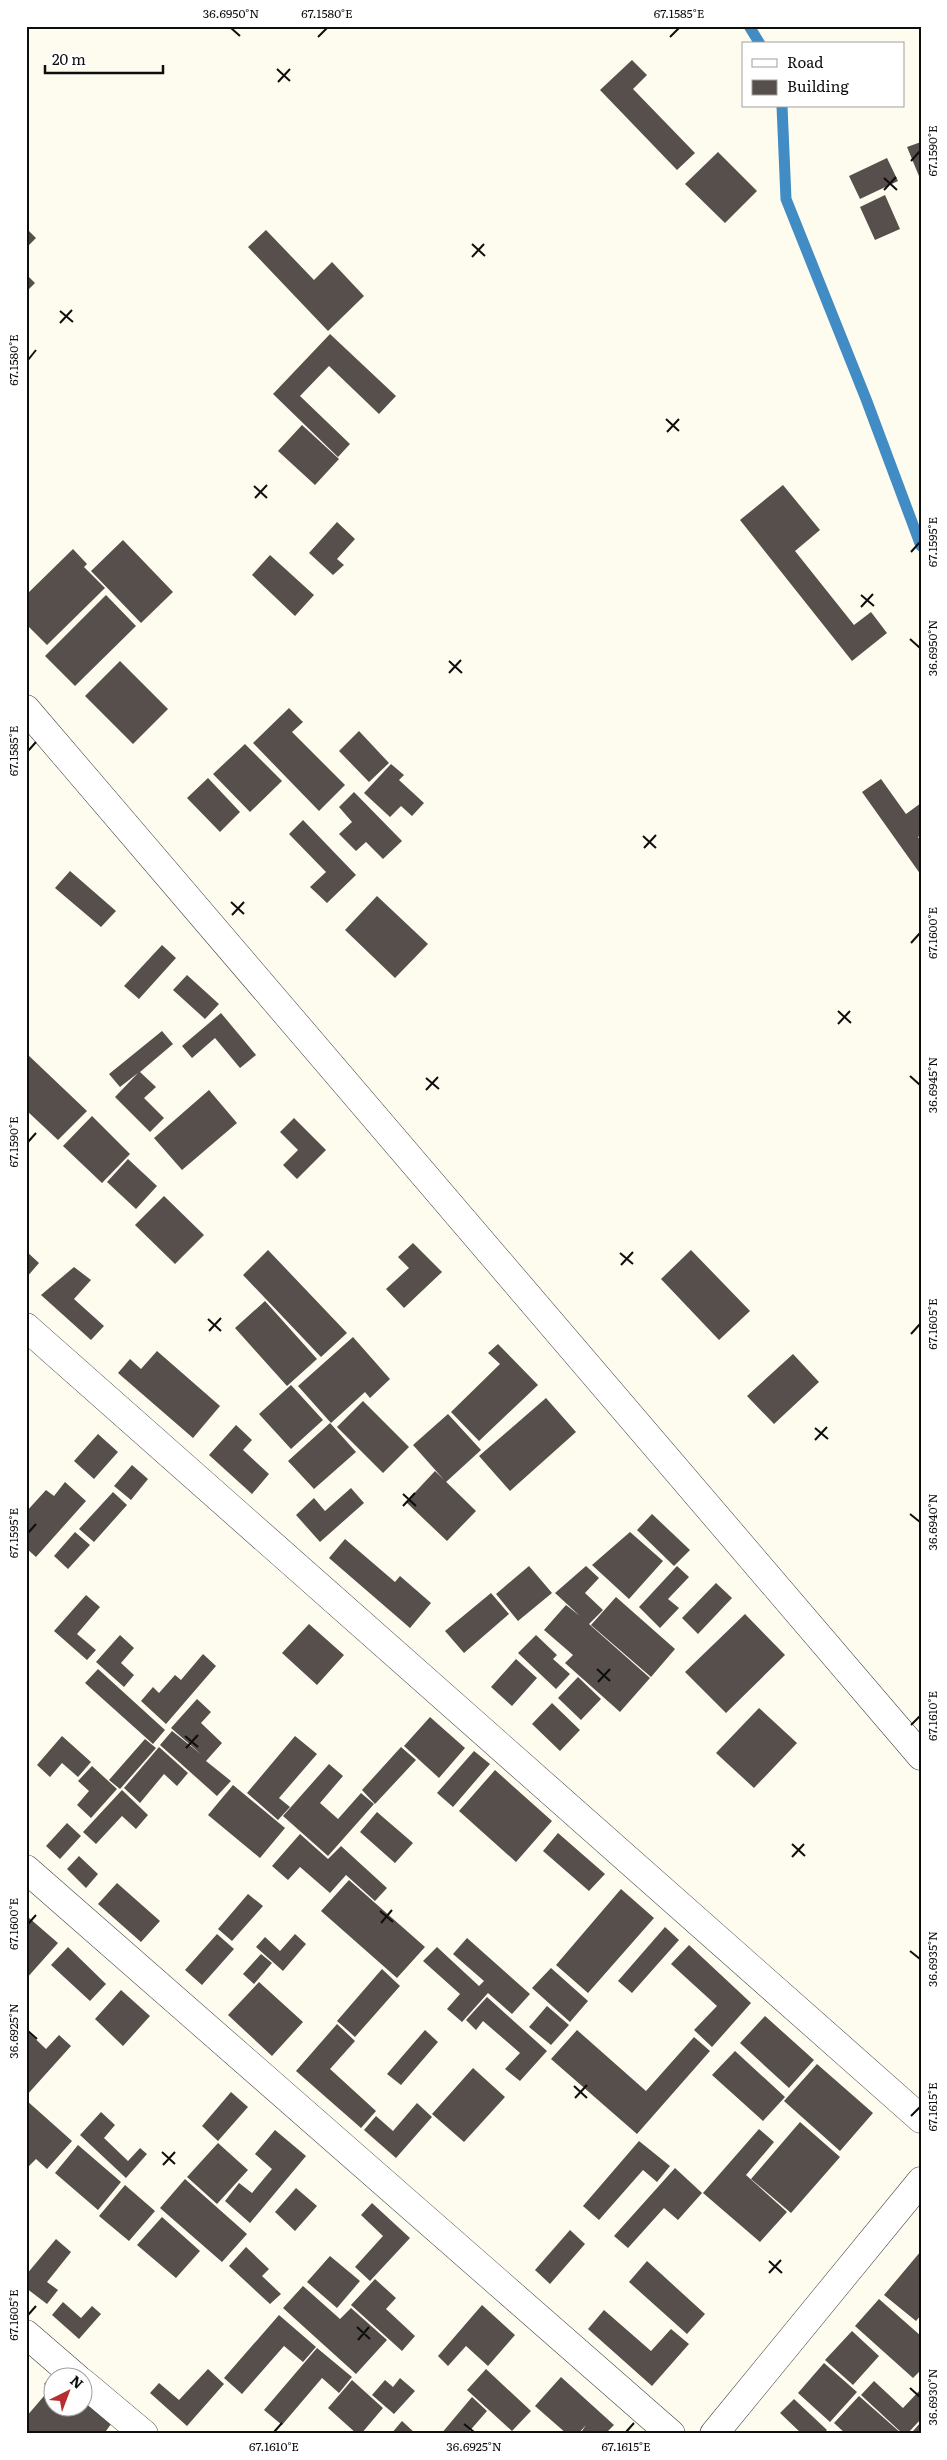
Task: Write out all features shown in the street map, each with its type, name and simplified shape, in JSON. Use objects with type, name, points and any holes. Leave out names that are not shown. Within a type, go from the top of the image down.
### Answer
[{"type":"street","points":[[26,709],[921,1756]]},
{"type":"street","points":[[26,1327],[921,2119]]},
{"type":"street","points":[[26,1869],[671,2434]]},
{"type":"street","points":[[714,2434],[921,2181]]},
{"type":"street","points":[[26,2334],[65,2368]]},
{"type":"street","points":[[92,2390],[144,2434]]},
{"type":"building","points":[[632,60],[647,75],[633,89],[695,153],[677,170],[600,90]]},
{"type":"building","points":[[921,142],[921,181],[907,147]]},
{"type":"building","points":[[718,152],[757,191],[725,223],[685,184]]},
{"type":"building","points":[[887,158],[898,181],[860,199],[849,176]]},
{"type":"building","points":[[885,195],[900,229],[875,240],[860,207]]},
{"type":"building","points":[[26,228],[36,238],[26,248]]},
{"type":"building","points":[[266,230],[314,280],[332,262],[364,296],[328,331],[248,247]]},
{"type":"building","points":[[26,274],[35,283],[26,292]]},
{"type":"building","points":[[330,334],[396,396],[379,414],[329,366],[300,396],[350,444],[338,457],[273,394]]},
{"type":"building","points":[[302,425],[339,459],[315,485],[278,451]]},
{"type":"building","points":[[783,485],[820,530],[795,551],[854,625],[871,612],[887,633],[852,661],[740,520]]},
{"type":"building","points":[[337,522],[355,539],[337,559],[344,565],[333,575],[309,553]]},
{"type":"building","points":[[123,540],[173,592],[141,623],[91,571]]},
{"type":"building","points":[[73,549],[87,564],[84,567],[105,588],[47,645],[26,624],[26,595]]},
{"type":"building","points":[[270,555],[314,595],[295,616],[252,575]]},
{"type":"building","points":[[106,595],[136,626],[75,686],[45,656]]},
{"type":"building","points":[[120,661],[168,709],[133,744],[85,696]]},
{"type":"building","points":[[289,708],[303,722],[292,732],[345,785],[319,811],[253,743]]},
{"type":"building","points":[[359,731],[389,763],[369,782],[339,751]]},
{"type":"building","points":[[245,744],[282,781],[250,812],[213,774]]},
{"type":"building","points":[[391,764],[404,775],[399,780],[424,803],[412,816],[401,806],[390,817],[364,793]]},
{"type":"building","points":[[208,778],[240,812],[220,832],[187,798]]},
{"type":"building","points":[[881,779],[906,814],[921,803],[921,835],[918,837],[921,841],[921,875],[862,792]]},
{"type":"building","points":[[354,792],[402,841],[383,859],[366,842],[356,851],[339,834],[352,822],[339,807]]},
{"type":"building","points":[[303,820],[356,875],[327,903],[310,887],[326,872],[289,834]]},
{"type":"building","points":[[70,871],[116,911],[101,927],[55,888]]},
{"type":"building","points":[[377,896],[428,944],[395,978],[345,930]]},
{"type":"building","points":[[162,945],[176,958],[139,999],[124,986]]},
{"type":"building","points":[[187,975],[219,1004],[205,1019],[173,990]]},
{"type":"building","points":[[221,1013],[256,1055],[240,1068],[215,1038],[192,1058],[182,1046]]},
{"type":"building","points":[[162,1031],[173,1044],[140,1072],[156,1087],[144,1098],[164,1118],[150,1132],[115,1097],[138,1073],[120,1087],[109,1074]]},
{"type":"building","points":[[26,1053],[87,1111],[58,1140],[26,1110]]},
{"type":"building","points":[[209,1090],[237,1123],[182,1170],[154,1138]]},
{"type":"building","points":[[92,1116],[130,1154],[102,1183],[63,1146]]},
{"type":"building","points":[[294,1118],[326,1150],[297,1179],[283,1165],[298,1150],[280,1132]]},
{"type":"building","points":[[128,1159],[157,1186],[136,1209],[107,1182]]},
{"type":"building","points":[[164,1196],[204,1235],[175,1264],[135,1225]]},
{"type":"building","points":[[413,1243],[442,1272],[404,1308],[386,1289],[409,1268],[398,1257]]},
{"type":"building","points":[[268,1250],[347,1333],[321,1357],[243,1275]]},
{"type":"building","points":[[691,1250],[750,1311],[719,1340],[661,1279]]},
{"type":"building","points":[[26,1251],[39,1263],[26,1278]]},
{"type":"building","points":[[74,1267],[91,1280],[74,1299],[104,1326],[91,1340],[41,1295]]},
{"type":"building","points":[[265,1301],[317,1359],[287,1386],[235,1328]]},
{"type":"building","points":[[353,1337],[390,1379],[370,1398],[365,1392],[331,1423],[298,1386]]},
{"type":"building","points":[[498,1344],[538,1385],[479,1441],[451,1412],[500,1364],[488,1353]]},
{"type":"building","points":[[157,1351],[220,1406],[193,1438],[118,1373],[130,1359],[141,1369]]},
{"type":"building","points":[[793,1354],[819,1382],[774,1424],[747,1396]]},
{"type":"building","points":[[291,1385],[323,1420],[291,1449],[259,1414]]},
{"type":"building","points":[[546,1398],[576,1432],[510,1491],[479,1456]]},
{"type":"building","points":[[363,1401],[409,1447],[383,1473],[337,1427]]},
{"type":"building","points":[[448,1414],[481,1450],[446,1482],[413,1445]]},
{"type":"building","points":[[330,1423],[356,1452],[314,1489],[288,1461]]},
{"type":"building","points":[[236,1425],[252,1440],[243,1450],[269,1474],[252,1494],[209,1455]]},
{"type":"building","points":[[98,1434],[118,1452],[94,1479],[74,1461]]},
{"type":"building","points":[[132,1465],[148,1479],[131,1500],[114,1486]]},
{"type":"building","points":[[435,1471],[476,1511],[447,1541],[406,1502]]},
{"type":"building","points":[[65,1482],[86,1501],[36,1557],[26,1548],[26,1512],[46,1490],[54,1496]]},
{"type":"building","points":[[351,1488],[364,1503],[320,1542],[296,1515],[314,1498],[325,1511]]},
{"type":"building","points":[[113,1492],[127,1505],[94,1542],[79,1529]]},
{"type":"building","points":[[652,1514],[690,1550],[674,1566],[637,1530]]},
{"type":"building","points":[[75,1532],[90,1545],[68,1569],[54,1556]]},
{"type":"building","points":[[630,1532],[663,1561],[629,1599],[592,1565]]},
{"type":"building","points":[[345,1539],[395,1582],[400,1576],[431,1603],[410,1628],[329,1558]]},
{"type":"building","points":[[529,1566],[552,1593],[518,1621],[496,1594]]},
{"type":"building","points":[[586,1566],[599,1578],[585,1593],[603,1610],[589,1624],[650,1678],[620,1712],[565,1663],[573,1655],[544,1630],[566,1605],[580,1616],[555,1593]]},
{"type":"building","points":[[677,1566],[689,1577],[668,1599],[679,1608],[660,1628],[639,1607]]},
{"type":"building","points":[[716,1583],[732,1598],[698,1634],[682,1618]]},
{"type":"building","points":[[491,1593],[509,1614],[464,1653],[445,1631]]},
{"type":"building","points":[[86,1595],[100,1607],[77,1634],[96,1650],[87,1660],[54,1631]]},
{"type":"building","points":[[616,1597],[675,1649],[651,1677],[591,1625]]},
{"type":"building","points":[[745,1614],[785,1655],[726,1713],[685,1672]]},
{"type":"building","points":[[309,1624],[344,1655],[317,1685],[282,1653]]},
{"type":"building","points":[[120,1635],[134,1648],[121,1663],[134,1675],[124,1687],[96,1662]]},
{"type":"building","points":[[536,1635],[557,1655],[553,1659],[570,1674],[556,1689],[518,1653]]},
{"type":"building","points":[[203,1654],[216,1666],[166,1724],[141,1701],[153,1687],[159,1693],[175,1675],[181,1680]]},
{"type":"building","points":[[516,1659],[537,1678],[512,1706],[491,1687]]},
{"type":"building","points":[[98,1669],[165,1730],[153,1744],[85,1683]]},
{"type":"building","points":[[578,1677],[601,1699],[581,1720],[558,1698]]},
{"type":"building","points":[[197,1699],[211,1712],[201,1723],[222,1743],[206,1761],[231,1781],[217,1796],[160,1745],[172,1731],[202,1755],[171,1728]]},
{"type":"building","points":[[552,1703],[580,1730],[560,1751],[532,1724]]},
{"type":"building","points":[[759,1708],[797,1743],[754,1788],[716,1753]]},
{"type":"building","points":[[430,1717],[465,1748],[439,1778],[404,1746]]},
{"type":"building","points":[[62,1736],[91,1762],[78,1777],[62,1763],[50,1777],[37,1765]]},
{"type":"building","points":[[295,1736],[317,1754],[279,1798],[290,1807],[278,1820],[247,1793]]},
{"type":"building","points":[[145,1739],[156,1748],[120,1789],[109,1780]]},
{"type":"building","points":[[159,1747],[188,1773],[177,1786],[164,1774],[140,1803],[124,1788]]},
{"type":"building","points":[[401,1747],[416,1760],[375,1804],[362,1790]]},
{"type":"building","points":[[474,1751],[490,1764],[453,1807],[437,1793]]},
{"type":"building","points":[[329,1764],[343,1776],[320,1803],[338,1819],[361,1793],[374,1804],[328,1856],[283,1816]]},
{"type":"building","points":[[92,1766],[117,1789],[91,1818],[77,1805],[89,1791],[78,1781]]},
{"type":"building","points":[[495,1770],[552,1821],[516,1862],[459,1811]]},
{"type":"building","points":[[233,1785],[285,1828],[260,1858],[208,1815]]},
{"type":"building","points":[[122,1790],[148,1815],[136,1829],[122,1816],[96,1844],[83,1832]]},
{"type":"building","points":[[377,1812],[413,1843],[395,1863],[360,1832]]},
{"type":"building","points":[[67,1823],[81,1836],[60,1859],[46,1846]]},
{"type":"building","points":[[558,1833],[605,1874],[589,1891],[543,1851]]},
{"type":"building","points":[[300,1834],[328,1859],[341,1846],[387,1888],[375,1901],[346,1875],[330,1893],[300,1867],[288,1880],[272,1866]]},
{"type":"building","points":[[79,1856],[98,1874],[86,1888],[67,1869]]},
{"type":"building","points":[[349,1880],[425,1947],[397,1978],[321,1911]]},
{"type":"building","points":[[117,1883],[160,1921],[141,1942],[98,1904]]},
{"type":"building","points":[[621,1889],[654,1918],[588,1993],[556,1965]]},
{"type":"building","points":[[248,1894],[263,1906],[232,1941],[218,1929]]},
{"type":"building","points":[[28,1917],[58,1943],[26,1979],[26,1918]]},
{"type":"building","points":[[665,1927],[679,1940],[632,1993],[618,1981]]},
{"type":"building","points":[[217,1934],[234,1949],[202,1985],[185,1970]]},
{"type":"building","points":[[295,1934],[306,1944],[283,1971],[256,1947],[265,1937],[280,1951]]},
{"type":"building","points":[[467,1938],[530,1994],[512,2014],[488,1993],[462,2022],[447,2009],[460,1994],[423,1961],[437,1947],[479,1986],[484,1981],[453,1954]]},
{"type":"building","points":[[689,1945],[751,2003],[712,2047],[694,2030],[717,2006],[671,1964]]},
{"type":"building","points":[[68,1947],[106,1984],[90,2001],[51,1965]]},
{"type":"building","points":[[261,1954],[272,1963],[254,1984],[243,1974]]},
{"type":"building","points":[[551,1968],[588,2001],[570,2022],[532,1988]]},
{"type":"building","points":[[382,1969],[400,1986],[355,2037],[337,2021]]},
{"type":"building","points":[[259,1982],[303,2022],[272,2056],[228,2015]]},
{"type":"building","points":[[121,1990],[150,2016],[123,2046],[95,2019]]},
{"type":"building","points":[[487,1997],[547,2051],[520,2081],[505,2069],[520,2053],[483,2021],[476,2030],[466,2020]]},
{"type":"building","points":[[547,2006],[569,2025],[551,2045],[529,2027]]},
{"type":"building","points":[[765,2016],[814,2060],[789,2088],[740,2043]]},
{"type":"building","points":[[337,2024],[355,2041],[330,2069],[376,2111],[361,2128],[296,2071]]},
{"type":"building","points":[[26,2030],[46,2049],[59,2035],[71,2046],[26,2096]]},
{"type":"building","points":[[425,2030],[438,2042],[401,2085],[387,2074]]},
{"type":"building","points":[[577,2030],[646,2091],[694,2037],[710,2051],[637,2134],[551,2059]]},
{"type":"building","points":[[735,2051],[785,2097],[763,2121],[712,2075]]},
{"type":"building","points":[[817,2064],[873,2113],[840,2151],[784,2101]]},
{"type":"building","points":[[473,2068],[505,2097],[464,2142],[432,2114]]},
{"type":"building","points":[[231,2092],[248,2107],[218,2141],[202,2126]]},
{"type":"building","points":[[26,2100],[72,2141],[47,2169],[36,2159],[26,2169]]},
{"type":"building","points":[[417,2103],[432,2117],[396,2158],[364,2130],[376,2116],[393,2131]]},
{"type":"building","points":[[101,2112],[115,2125],[104,2138],[128,2161],[140,2148],[147,2154],[126,2178],[80,2135]]},
{"type":"building","points":[[800,2122],[840,2157],[791,2213],[751,2179]]},
{"type":"building","points":[[759,2129],[774,2142],[746,2175],[787,2212],[760,2242],[703,2193]]},
{"type":"building","points":[[275,2130],[306,2156],[250,2223],[225,2201],[239,2183],[252,2193],[272,2169],[255,2154]]},
{"type":"building","points":[[639,2141],[670,2166],[657,2182],[643,2170],[599,2220],[583,2206]]},
{"type":"building","points":[[218,2143],[248,2170],[217,2204],[187,2177]]},
{"type":"building","points":[[78,2145],[121,2182],[98,2210],[55,2173]]},
{"type":"building","points":[[675,2168],[702,2193],[678,2220],[664,2208],[628,2248],[614,2236]]},
{"type":"building","points":[[185,2179],[247,2234],[222,2262],[160,2208]]},
{"type":"building","points":[[125,2185],[155,2211],[129,2241],[99,2216]]},
{"type":"building","points":[[296,2188],[317,2206],[295,2231],[275,2212]]},
{"type":"building","points":[[372,2203],[410,2238],[370,2281],[355,2267],[383,2236],[361,2215]]},
{"type":"building","points":[[162,2217],[200,2251],[176,2278],[137,2245]]},
{"type":"building","points":[[570,2230],[585,2244],[550,2284],[535,2270]]},
{"type":"building","points":[[56,2239],[71,2252],[47,2282],[58,2290],[47,2304],[26,2288],[26,2275]]},
{"type":"building","points":[[246,2247],[269,2269],[262,2276],[281,2294],[270,2304],[229,2266]]},
{"type":"building","points":[[921,2251],[921,2315],[916,2321],[884,2295]]},
{"type":"building","points":[[330,2256],[360,2281],[337,2308],[307,2282]]},
{"type":"building","points":[[647,2261],[705,2314],[687,2334],[629,2282]]},
{"type":"building","points":[[375,2279],[396,2298],[386,2309],[415,2336],[402,2351],[351,2305]]},
{"type":"building","points":[[303,2286],[340,2319],[351,2308],[387,2340],[356,2374],[283,2308]]},
{"type":"building","points":[[879,2299],[921,2336],[921,2370],[913,2378],[855,2326]]},
{"type":"building","points":[[63,2302],[81,2318],[92,2306],[101,2314],[79,2339],[52,2315]]},
{"type":"building","points":[[482,2305],[515,2335],[488,2366],[466,2346],[448,2366],[438,2356]]},
{"type":"building","points":[[604,2310],[651,2351],[671,2329],[689,2344],[652,2386],[588,2329]]},
{"type":"building","points":[[279,2315],[316,2347],[303,2362],[284,2346],[242,2394],[224,2378]]},
{"type":"building","points":[[852,2331],[879,2356],[853,2385],[825,2360]]},
{"type":"building","points":[[317,2348],[352,2377],[339,2393],[322,2378],[282,2425],[264,2410]]},
{"type":"building","points":[[824,2363],[857,2392],[830,2422],[798,2393]]},
{"type":"building","points":[[208,2369],[224,2384],[187,2426],[150,2393],[159,2383],[179,2400]]},
{"type":"building","points":[[486,2369],[531,2411],[512,2431],[467,2390]]},
{"type":"building","points":[[561,2377],[614,2425],[605,2434],[580,2434],[586,2425],[578,2434],[567,2434],[535,2406]]},
{"type":"building","points":[[400,2378],[415,2391],[394,2414],[372,2395],[385,2380],[393,2387]]},
{"type":"building","points":[[352,2380],[383,2408],[361,2434],[357,2434],[328,2408]]},
{"type":"building","points":[[874,2381],[903,2408],[921,2389],[921,2419],[907,2434],[903,2434],[861,2395]]},
{"type":"building","points":[[859,2396],[902,2434],[846,2434],[834,2423]]},
{"type":"building","points":[[472,2397],[487,2411],[467,2434],[441,2434]]},
{"type":"building","points":[[42,2398],[42,2418],[92,2418],[92,2408],[111,2424],[106,2431],[109,2434],[26,2434],[26,2417]]},
{"type":"building","points":[[794,2399],[827,2430],[823,2434],[802,2434],[780,2413]]},
{"type":"building","points":[[402,2421],[416,2434],[391,2434]]},
{"type":"building","points":[[921,2422],[921,2434],[916,2434],[913,2431]]},
{"type":"waterway","points":[[749,26],[759,42]]},
{"type":"waterway","points":[[782,108],[786,199],[866,399],[921,546]]}]
